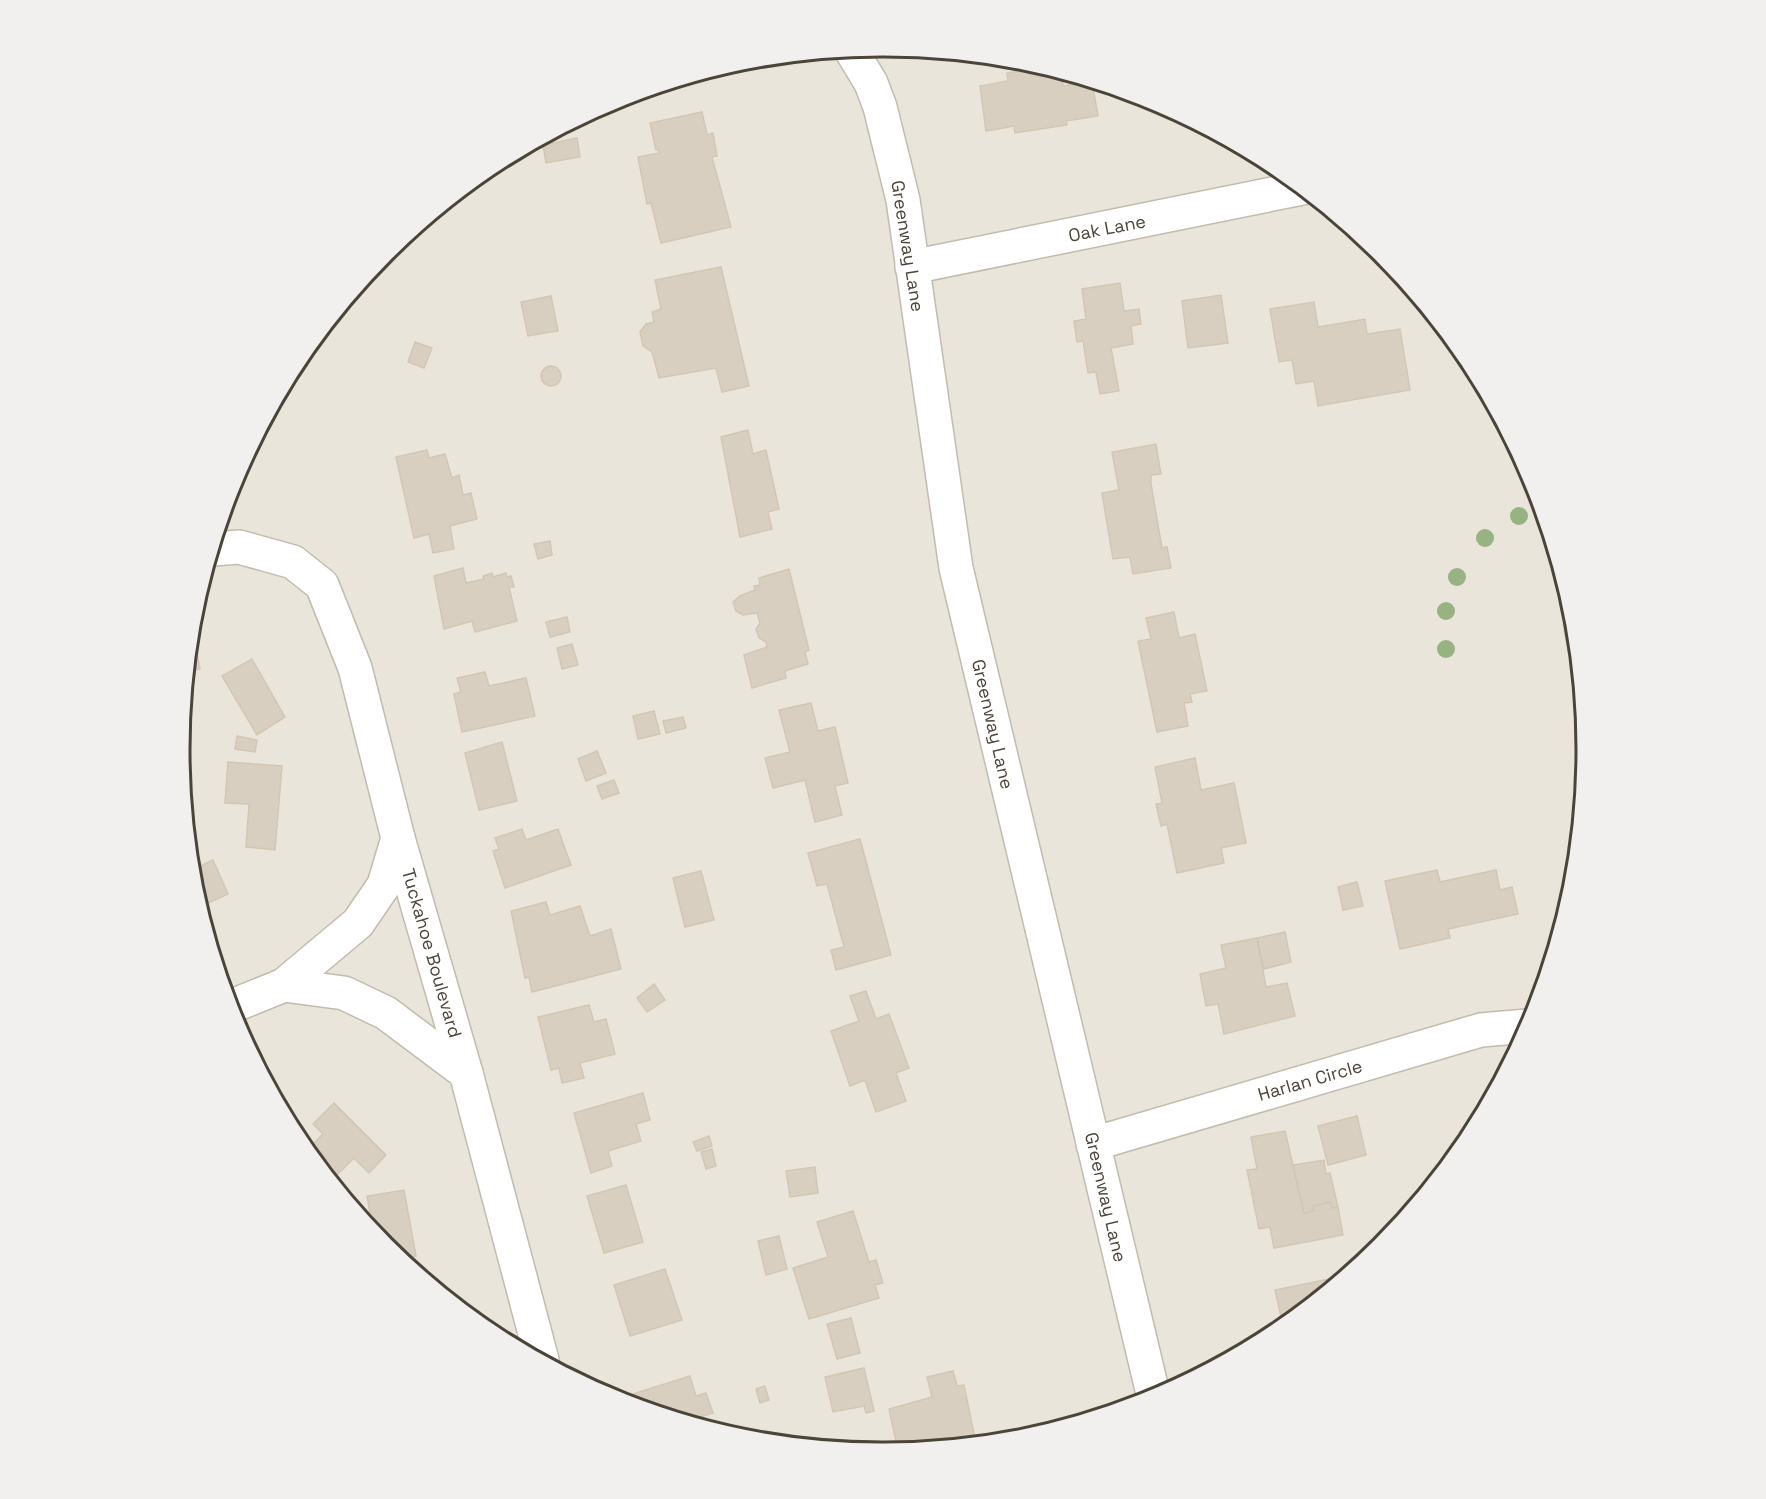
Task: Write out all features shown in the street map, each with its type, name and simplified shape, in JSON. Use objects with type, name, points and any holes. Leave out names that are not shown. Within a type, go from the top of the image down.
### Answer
[{"type":"street","name":"Greenway Lane","points":[[856,58],[871,83],[880,107],[903,200],[956,568],[1151,1387]]},
{"type":"street","name":"Oak Lane","points":[[912,267],[1291,190]]},
{"type":"street","name":"Tuckahoe Boulevard","points":[[221,548],[238,547],[293,562],[322,585],[355,668],[398,838],[466,1073],[539,1350]]},
{"type":"street","points":[[239,1003],[284,985],[358,923],[384,885],[398,838]]},
{"type":"street","points":[[284,985],[344,993],[386,1013],[466,1073]]},
{"type":"street","name":"Harlan Circle","points":[[1093,1144],[1481,1030],[1517,1027]]},
{"type":"shaded area","points":[[838,58],[928,58],[973,63],[1018,70],[1106,94],[1189,128],[1229,150],[1305,200],[1340,229],[1404,293],[1432,328],[1483,403],[1504,443],[1523,484],[1552,570],[1570,659],[1574,704],[1576,750],[1570,840],[1552,929],[1539,972],[1523,1015],[1483,1096],[1459,1134],[1404,1206],[1340,1270],[1305,1299],[1268,1325],[1189,1371],[1106,1405],[1062,1418],[1018,1429],[928,1441],[838,1441],[793,1436],[748,1429],[660,1405],[577,1371],[537,1349],[461,1299],[426,1270],[362,1206],[334,1171],[283,1096],[262,1056],[243,1015],[214,929],[196,840],[192,795],[190,750],[196,659],[214,570],[227,527],[243,484],[283,403],[307,365],[362,293],[426,229],[461,200],[498,174],[577,128],[660,94],[704,81],[748,70]]},
{"type":"building","points":[[1021,71],[1062,81],[1063,86],[1074,85],[1093,90],[1098,116],[1066,121],[1067,125],[1015,133],[1014,126],[986,131],[980,86],[1008,81],[1007,73]]},
{"type":"building","points":[[702,112],[707,135],[713,133],[717,156],[712,157],[731,227],[661,243],[651,203],[647,204],[638,157],[659,153],[659,150],[656,150],[650,123]]},
{"type":"building","points":[[577,138],[580,157],[546,163],[543,147]]},
{"type":"building","points":[[721,267],[749,386],[722,392],[716,368],[659,378],[652,352],[643,346],[640,332],[646,324],[654,322],[652,312],[661,309],[655,280]]},
{"type":"building","points":[[1120,283],[1124,311],[1139,309],[1141,324],[1131,326],[1133,344],[1111,348],[1119,391],[1100,394],[1096,372],[1088,373],[1083,341],[1077,342],[1074,321],[1086,319],[1082,289]]},
{"type":"building","points":[[1221,295],[1228,343],[1188,348],[1182,301]]},
{"type":"building","points":[[551,296],[558,331],[528,336],[521,302]]},
{"type":"building","points":[[1314,302],[1318,327],[1365,319],[1367,334],[1400,329],[1410,390],[1318,406],[1314,381],[1296,384],[1292,360],[1279,362],[1270,309]]},
{"type":"building","points":[[415,342],[432,348],[424,368],[408,362]]},
{"type":"building","points":[[551,366],[558,369],[561,376],[558,383],[551,386],[544,383],[541,376],[544,369]]},
{"type":"building","points":[[748,430],[753,454],[766,450],[779,509],[768,512],[772,529],[740,537],[721,437]]},
{"type":"building","points":[[1156,444],[1161,474],[1151,475],[1151,484],[1162,548],[1167,547],[1171,568],[1133,574],[1130,557],[1113,559],[1102,493],[1119,490],[1112,452]]},
{"type":"building","points":[[427,450],[429,458],[445,454],[452,478],[459,475],[463,495],[471,493],[477,519],[450,526],[454,549],[433,553],[429,534],[414,538],[396,457]]},
{"type":"building","points":[[550,541],[552,555],[538,559],[534,544]]},
{"type":"building","points":[[463,568],[466,583],[484,579],[483,576],[492,573],[493,577],[506,573],[507,577],[511,576],[514,587],[509,587],[517,621],[475,632],[472,621],[444,629],[434,576]]},
{"type":"building","points":[[789,569],[809,650],[805,652],[808,664],[785,671],[786,678],[752,688],[744,655],[767,647],[766,642],[759,638],[756,629],[760,623],[757,613],[743,615],[736,611],[733,602],[740,596],[755,590],[754,586],[760,585],[759,578]]},
{"type":"building","points":[[1174,612],[1179,638],[1195,634],[1207,691],[1190,694],[1192,702],[1184,703],[1188,726],[1157,732],[1138,641],[1151,639],[1146,618]]},
{"type":"building","points":[[567,617],[570,632],[550,637],[546,622]]},
{"type":"building","points":[[572,644],[578,665],[562,669],[557,648]]},
{"type":"building","points":[[197,654],[200,669],[195,670]]},
{"type":"building","points":[[252,659],[285,717],[257,735],[222,676]]},
{"type":"building","points":[[485,672],[489,686],[526,678],[535,716],[462,732],[454,694],[461,692],[457,678]]},
{"type":"building","points":[[811,703],[818,731],[835,727],[848,783],[835,786],[842,815],[815,822],[805,780],[773,788],[765,758],[790,752],[779,710]]},
{"type":"building","points":[[654,711],[660,734],[638,739],[633,716]]},
{"type":"building","points":[[683,717],[686,728],[666,733],[663,721]]},
{"type":"building","points":[[237,736],[257,740],[255,752],[235,749]]},
{"type":"building","points":[[502,742],[517,801],[479,810],[465,753]]},
{"type":"building","points":[[597,751],[606,773],[586,781],[578,759]]},
{"type":"building","points":[[1195,758],[1201,790],[1234,783],[1246,843],[1221,848],[1224,863],[1177,873],[1167,824],[1161,826],[1156,804],[1162,803],[1155,767]]},
{"type":"building","points":[[228,762],[282,766],[275,850],[246,847],[249,804],[225,803]]},
{"type":"building","points":[[614,780],[619,793],[602,799],[597,786]]},
{"type":"building","points":[[522,829],[526,840],[558,829],[571,865],[505,888],[493,851],[499,849],[495,838]]},
{"type":"building","points":[[860,839],[891,955],[836,970],[831,950],[844,947],[827,884],[817,886],[808,853]]},
{"type":"building","points":[[213,860],[228,894],[208,903],[201,866]]},
{"type":"building","points":[[1437,870],[1440,882],[1496,870],[1500,890],[1512,887],[1518,914],[1448,929],[1450,938],[1400,949],[1385,881]]},
{"type":"building","points":[[701,871],[714,920],[685,927],[673,878]]},
{"type":"building","points":[[1357,882],[1363,906],[1343,910],[1338,887]]},
{"type":"building","points":[[546,902],[550,915],[580,906],[590,936],[611,929],[621,969],[532,992],[529,977],[525,978],[511,911]]},
{"type":"building","points":[[1285,932],[1291,962],[1264,969],[1257,938]]},
{"type":"building","points":[[1257,938],[1266,987],[1287,983],[1295,1016],[1224,1034],[1218,1004],[1206,1006],[1200,974],[1226,968],[1221,945]]},
{"type":"building","points":[[654,984],[665,1000],[647,1012],[637,998]]},
{"type":"building","points":[[866,991],[876,1019],[889,1014],[909,1068],[896,1073],[906,1101],[876,1112],[865,1080],[850,1086],[831,1031],[859,1021],[850,996]]},
{"type":"building","points":[[589,1005],[594,1022],[606,1019],[615,1054],[580,1063],[584,1078],[562,1083],[559,1068],[551,1070],[538,1017]]},
{"type":"building","points":[[643,1093],[650,1120],[636,1124],[641,1141],[608,1151],[612,1166],[591,1173],[574,1113]]},
{"type":"building","points":[[334,1103],[386,1155],[369,1173],[354,1158],[337,1175],[314,1143],[323,1134],[313,1124]]},
{"type":"building","points":[[1357,1116],[1366,1155],[1328,1165],[1318,1126]]},
{"type":"building","points":[[1285,1131],[1304,1213],[1314,1211],[1312,1206],[1331,1202],[1332,1208],[1338,1207],[1343,1235],[1274,1248],[1270,1227],[1259,1229],[1247,1170],[1257,1169],[1251,1137]]},
{"type":"building","points":[[709,1136],[712,1146],[697,1151],[693,1142]]},
{"type":"building","points":[[712,1149],[716,1166],[706,1169],[701,1152]]},
{"type":"building","points":[[1324,1160],[1326,1174],[1330,1173],[1338,1207],[1332,1208],[1331,1202],[1312,1206],[1314,1211],[1304,1213],[1293,1165]]},
{"type":"building","points":[[815,1167],[818,1193],[790,1197],[786,1171]]},
{"type":"building","points":[[626,1185],[643,1242],[604,1253],[587,1196]]},
{"type":"building","points":[[404,1190],[416,1256],[412,1257],[369,1213],[367,1196]]},
{"type":"building","points":[[853,1211],[869,1262],[876,1260],[883,1283],[875,1285],[879,1298],[809,1319],[793,1268],[828,1257],[817,1222]]},
{"type":"building","points":[[779,1236],[787,1269],[766,1275],[758,1241]]},
{"type":"building","points":[[665,1269],[682,1320],[630,1336],[614,1285]]},
{"type":"building","points":[[1329,1279],[1281,1316],[1275,1290]]},
{"type":"building","points":[[851,1318],[860,1353],[837,1359],[827,1324]]},
{"type":"building","points":[[864,1368],[874,1411],[866,1413],[864,1406],[833,1412],[825,1377]]},
{"type":"building","points":[[953,1371],[957,1386],[964,1385],[975,1436],[896,1442],[889,1409],[932,1397],[927,1377]]},
{"type":"building","points":[[690,1376],[696,1396],[706,1393],[713,1413],[700,1417],[633,1394]]},
{"type":"building","points":[[765,1386],[769,1400],[760,1403],[756,1389]]}]
